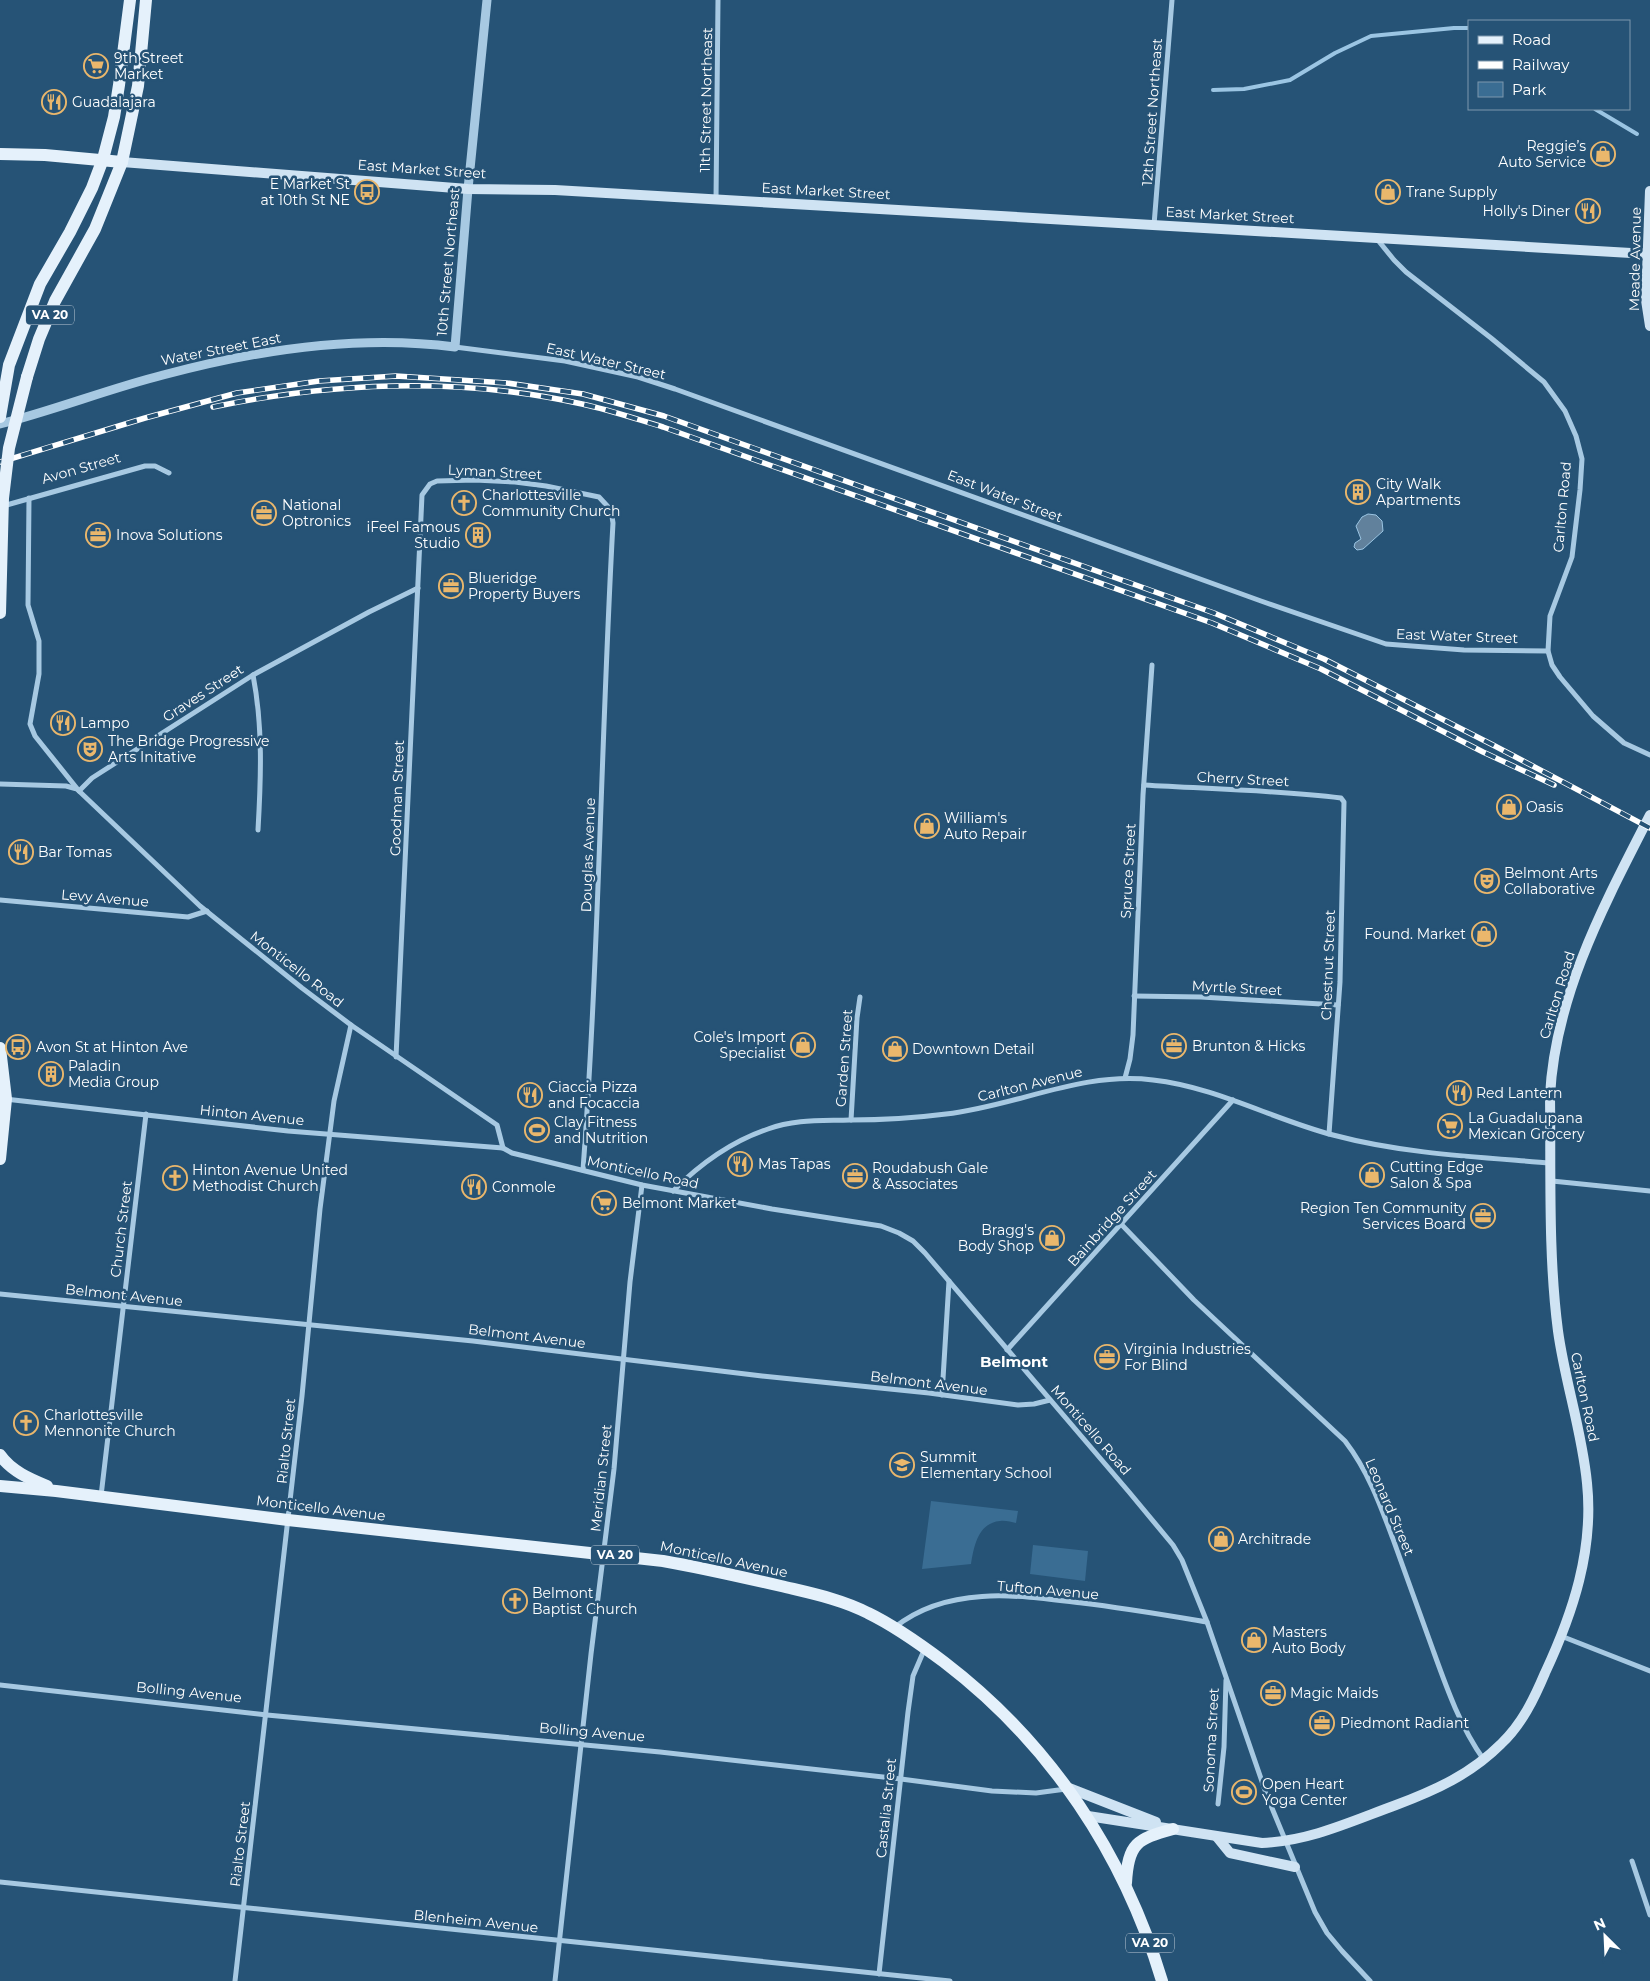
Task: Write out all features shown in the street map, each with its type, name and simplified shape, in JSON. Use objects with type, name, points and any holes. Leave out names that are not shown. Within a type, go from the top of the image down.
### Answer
[{"type":"main road","name":"VA 20","points":[[0,417],[9,365],[40,284],[92,188],[103,159],[117,101],[130,0]]},
{"type":"main road","points":[[122,162],[138,86],[146,0]]},
{"type":"main road","name":"East Market Street","points":[[0,154],[103,159],[468,189],[555,190],[1649,254]]},
{"type":"main road","name":"VA 20","points":[[0,613],[3,498],[9,448],[27,377],[39,339],[55,301],[95,229],[106,206],[122,162]]},
{"type":"main road","name":"Meade Avenue","points":[[1650,192],[1646,300],[1650,326]]},
{"type":"main road","name":"Carlton Road","points":[[1285,1842],[1323,1832],[1436,1790],[1462,1776],[1484,1760],[1518,1724],[1532,1703],[1561,1636],[1582,1571],[1588,1517],[1583,1451],[1564,1366],[1556,1316],[1551,1163],[1550,1096],[1552,1066],[1565,1009],[1585,953],[1605,904],[1650,815]]},
{"type":"main road","points":[[0,1048],[3,1098],[0,1159]]},
{"type":"main road","name":"VA 20","points":[[0,1455],[10,1466],[24,1476],[56,1491]]},
{"type":"main road","name":"Monticello Avenue","points":[[0,1486],[663,1561],[722,1572],[805,1592],[848,1604],[868,1612],[925,1648],[993,1703],[1020,1730],[1069,1788],[1088,1816],[1126,1885],[1154,1954],[1162,1981]]},
{"type":"main road","points":[[1069,1788],[1173,1829]]},
{"type":"main road","points":[[1088,1816],[1262,1843],[1285,1842]]},
{"type":"main road","points":[[1126,1885],[1127,1862],[1134,1847],[1141,1840],[1151,1835],[1173,1829]]},
{"type":"main road","points":[[1217,1837],[1230,1854],[1296,1867]]},
{"type":"street","name":"10th Street Northeast","points":[[455,347],[468,189],[487,0]]},
{"type":"street","name":"11th Street Northeast","points":[[716,200],[718,0]]},
{"type":"street","name":"12th Street Northeast","points":[[1154,226],[1172,0]]},
{"type":"street","name":"Carlton Road","points":[[1377,238],[1406,272],[1472,322],[1544,382],[1565,410],[1576,436],[1582,460],[1580,490],[1572,557],[1550,616],[1548,651],[1552,665],[1560,677],[1600,724],[1624,743],[1650,755]]},
{"type":"street","name":"Water Street East","points":[[0,424],[162,375],[251,355],[308,348],[395,342],[455,347]]},
{"type":"street","name":"East Water Street","points":[[455,347],[565,361],[638,377],[1254,599],[1386,644],[1464,650],[1548,651]]},
{"type":"street","name":"Avon Street","points":[[0,506],[145,466],[155,466],[169,473]]},
{"type":"street","name":"Lyman Street","points":[[420,541],[422,494],[426,488],[437,481],[475,480],[515,482],[594,495],[611,510],[613,523],[612,541]]},
{"type":"street","name":"Monticello Road","points":[[29,498],[28,605],[39,641],[39,674],[30,724],[35,736],[80,790],[206,911],[351,1025],[497,1125],[503,1148],[512,1153],[642,1185],[881,1226],[900,1232],[913,1241],[1173,1545],[1192,1580],[1285,1842],[1315,1912],[1327,1933],[1370,1981]]},
{"type":"street","name":"Goodman Street","points":[[396,1057],[420,541]]},
{"type":"street","name":"Douglas Avenue","points":[[583,1170],[595,978],[604,698],[612,541]]},
{"type":"street","name":"Graves Street","points":[[80,790],[92,778],[253,675],[369,612],[418,588]]},
{"type":"street","name":"Spruce Street","points":[[1125,1078],[1130,1059],[1152,665]]},
{"type":"street","points":[[253,675],[257,697],[261,765],[258,830]]},
{"type":"street","points":[[0,784],[66,786],[80,790]]},
{"type":"street","name":"Cherry Street","points":[[1144,785],[1239,789],[1341,798]]},
{"type":"street","name":"Chestnut Street","points":[[1329,1134],[1338,1006],[1344,802],[1341,798]]},
{"type":"street","name":"Levy Avenue","points":[[0,900],[188,917],[199,915],[206,911]]},
{"type":"street","name":"Myrtle Street","points":[[1134,996],[1201,997],[1338,1006]]},
{"type":"street","name":"Garden Street","points":[[852,1120],[857,1018],[860,997]]},
{"type":"street","name":"Rialto Street","points":[[236,1981],[288,1520],[320,1209],[334,1101],[351,1025]]},
{"type":"street","name":"Carlton Avenue","points":[[673,1191],[688,1176],[713,1157],[748,1137],[769,1128],[804,1121],[948,1114],[991,1107],[1081,1082],[1125,1078],[1152,1079],[1181,1084],[1329,1134],[1390,1148],[1551,1163]]},
{"type":"street","name":"Hinton Avenue","points":[[3,1098],[288,1131],[503,1148]]},
{"type":"street","name":"Bainbridge Street","points":[[1007,1350],[1233,1100]]},
{"type":"street","name":"Church Street","points":[[101,1496],[146,1114]]},
{"type":"street","points":[[1552,1181],[1650,1191]]},
{"type":"street","name":"Meridian Street","points":[[555,1981],[614,1469],[630,1282],[642,1185]]},
{"type":"street","name":"Leonard Street","points":[[1121,1224],[1188,1293],[1345,1441],[1358,1458],[1369,1476],[1464,1730],[1484,1760]]},
{"type":"street","points":[[942,1395],[949,1281]]},
{"type":"street","name":"Belmont Avenue","points":[[0,1294],[473,1341],[1018,1405],[1050,1400]]},
{"type":"street","name":"Tufton Avenue","points":[[894,1628],[908,1616],[924,1608],[946,1601],[978,1596],[1002,1595],[1118,1608],[1207,1622]]},
{"type":"street","points":[[1561,1636],[1650,1671]]},
{"type":"street","name":"Castalia Street","points":[[879,1974],[913,1676],[925,1648]]},
{"type":"street","name":"Sonoma Street","points":[[1218,1804],[1224,1747],[1226,1677]]},
{"type":"street","name":"Bolling Avenue","points":[[0,1685],[266,1715],[669,1753],[1000,1792],[1036,1793],[1069,1788]]},
{"type":"street","points":[[1632,1861],[1650,1915]]},
{"type":"street","name":"Blenheim Avenue","points":[[0,1882],[560,1942],[950,1981]]},
{"type":"green space","points":[[931,1501],[1018,1511],[1016,1523],[1002,1521],[987,1526],[978,1536],[971,1564],[922,1569]]},
{"type":"green space","points":[[1033,1545],[1088,1551],[1085,1581],[1030,1574]]},
{"type":"shaded area","points":[[1368,514],[1376,515],[1382,521],[1383,531],[1363,549],[1357,550],[1354,547],[1355,543],[1361,539],[1356,526],[1362,517]]},
{"type":"waterway","points":[[1213,90],[1244,89],[1290,80],[1335,53],[1371,36],[1468,28]]},
{"type":"waterway","points":[[1597,110],[1637,134]]},
{"type":"railway","points":[[0,462],[145,418],[237,393],[319,381],[396,376],[507,383],[583,394],[664,416],[1214,613],[1324,659],[1650,828]]},
{"type":"railway","points":[[213,407],[305,392],[351,388],[444,386],[536,395],[613,412],[663,427],[1212,623],[1321,669],[1483,752],[1554,785]]},
{"type":"place","name":"9th Street Market","points":[[96,66]]},
{"type":"place","name":"Guadalajara","points":[[54,102]]},
{"type":"place","name":"Reggie’s Auto Service","points":[[1603,154]]},
{"type":"place","name":"E Market St at 10th St NE","points":[[367,192]]},
{"type":"place","name":"Trane Supply","points":[[1388,192]]},
{"type":"place","name":"Holly's Diner","points":[[1588,211]]},
{"type":"place","name":"City Walk Apartments","points":[[1358,492]]},
{"type":"place","name":"Charlottesville Community Church","points":[[464,503]]},
{"type":"place","name":"National Optronics","points":[[264,513]]},
{"type":"place","name":"Inova Solutions","points":[[98,535]]},
{"type":"place","name":"iFeel Famous Studio","points":[[478,535]]},
{"type":"place","name":"Blueridge Property Buyers","points":[[451,586]]},
{"type":"place","name":"Lampo","points":[[63,723]]},
{"type":"place","name":"The Bridge Progressive Arts Initative","points":[[90,749]]},
{"type":"place","name":"Oasis","points":[[1509,807]]},
{"type":"place","name":"William's Auto Repair","points":[[927,826]]},
{"type":"place","name":"Bar Tomas","points":[[21,852]]},
{"type":"place","name":"Belmont Arts Collaborative","points":[[1487,881]]},
{"type":"place","name":"Found. Market","points":[[1484,934]]},
{"type":"place","name":"Cole's Import Specialist","points":[[803,1045]]},
{"type":"place","name":"Brunton & Hicks","points":[[1174,1046]]},
{"type":"place","name":"Avon St at Hinton Ave","points":[[18,1047]]},
{"type":"place","name":"Downtown Detail","points":[[895,1049]]},
{"type":"place","name":"Paladin Media Group","points":[[51,1074]]},
{"type":"place","name":"Red Lantern","points":[[1459,1093]]},
{"type":"place","name":"Ciaccia Pizza and Focaccia","points":[[530,1095]]},
{"type":"place","name":"La Guadalupana Mexican Grocery","points":[[1450,1126]]},
{"type":"place","name":"Clay Fitness and Nutrition","points":[[537,1130]]},
{"type":"place","name":"Mas Tapas","points":[[740,1164]]},
{"type":"place","name":"Cutting Edge Salon & Spa","points":[[1372,1175]]},
{"type":"place","name":"Roudabush Gale & Associates","points":[[855,1176]]},
{"type":"place","name":"Hinton Avenue United Methodist Church","points":[[175,1178]]},
{"type":"place","name":"Conmole","points":[[474,1187]]},
{"type":"place","name":"Belmont Market","points":[[604,1203]]},
{"type":"place","name":"Region Ten Community Services Board","points":[[1483,1216]]},
{"type":"place","name":"Bragg's Body Shop","points":[[1052,1238]]},
{"type":"place","name":"Virginia Industries For Blind","points":[[1107,1357]]},
{"type":"place","name":"Charlottesville Mennonite Church","points":[[26,1423]]},
{"type":"place","name":"Summit Elementary School","points":[[902,1465]]},
{"type":"place","name":"Architrade","points":[[1221,1539]]},
{"type":"place","name":"Belmont Baptist Church","points":[[515,1601]]},
{"type":"place","name":"Masters Auto Body","points":[[1254,1640]]},
{"type":"place","name":"Magic Maids","points":[[1273,1693]]},
{"type":"place","name":"Piedmont Radiant","points":[[1322,1723]]},
{"type":"place","name":"Open Heart Yoga Center","points":[[1244,1792]]},
{"type":"district","name":"Belmont","points":[[1014,1362]]}]
